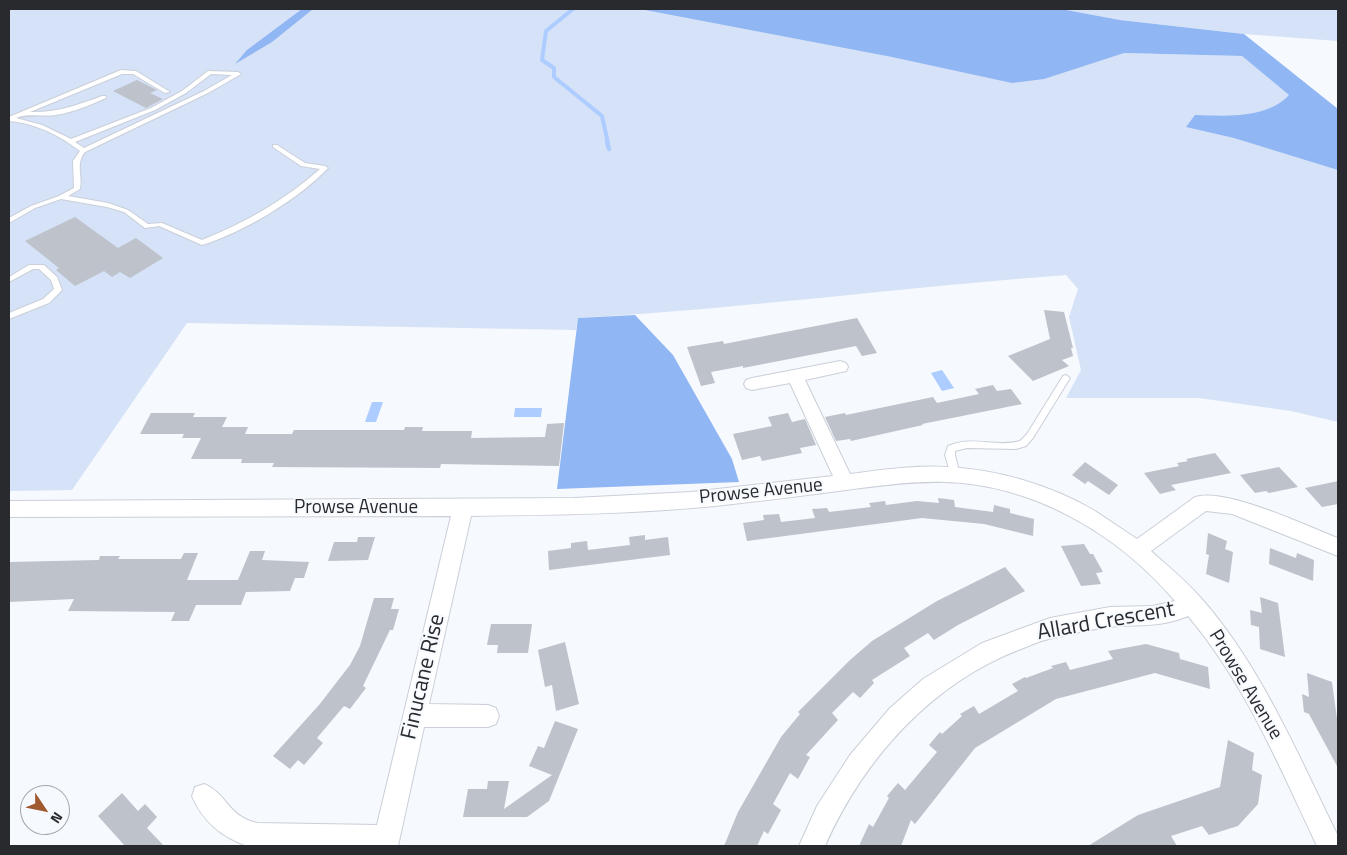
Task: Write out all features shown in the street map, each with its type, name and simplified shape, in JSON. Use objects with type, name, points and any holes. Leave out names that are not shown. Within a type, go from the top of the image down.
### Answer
[{"type":"street","points":[[752,384],[840,367]]},
{"type":"street","points":[[795,376],[845,483]]},
{"type":"street","name":"Prowse Avenue","points":[[9,509],[463,507],[643,504],[746,495],[900,474],[955,475],[1010,484],[1058,502],[1108,529],[1138,549],[1193,604],[1220,638],[1260,704],[1330,846]]},
{"type":"street","points":[[1138,549],[1202,503],[1211,502],[1235,507],[1338,547]]},
{"type":"street","name":"Finucane Rise","points":[[386,842],[463,507]]},
{"type":"street","name":"Allard Crescent","points":[[812,846],[826,815],[858,763],[898,716],[931,687],[990,650],[1050,628],[1110,617],[1161,615],[1193,604]]},
{"type":"street","points":[[415,715],[488,716]]},
{"type":"street","points":[[204,796],[228,824],[245,834],[386,842]]},
{"type":"lane","points":[[9,119],[121,72],[134,72],[167,92]]},
{"type":"lane","points":[[9,221],[33,207],[78,189],[79,185],[75,169],[76,158],[83,151],[206,92],[238,74],[210,72],[184,92],[153,109],[72,141]]},
{"type":"lane","points":[[21,114],[43,115],[67,112],[104,97]]},
{"type":"lane","points":[[9,119],[39,125],[72,141],[83,151]]},
{"type":"lane","points":[[61,197],[108,205],[135,216],[147,226],[160,224],[202,243],[220,236],[268,211],[292,195],[325,168],[303,164],[275,146]]},
{"type":"lane","points":[[9,280],[26,270],[41,267],[54,279],[58,290],[46,301],[9,316]]},
{"type":"lane","points":[[955,475],[950,455],[951,449],[956,445],[994,444],[1016,446],[1023,444],[1066,378]]},
{"type":"shaded area","points":[[9,9],[676,9],[1124,53],[1242,56],[1338,135],[1338,422],[1291,411],[1199,398],[1066,398],[1081,370],[1069,317],[1078,289],[1066,275],[700,309],[578,318],[576,330],[187,323],[72,490],[9,491]]},
{"type":"shaded area","points":[[302,9],[313,9],[272,42],[235,64],[247,50]]},
{"type":"shaded area","points":[[640,9],[1061,9],[1120,20],[1244,34],[1338,109],[1338,170],[1234,138],[1186,127],[1195,115],[1219,116],[1257,112],[1280,103],[1289,95],[1242,56],[1124,53],[1044,79],[1012,83],[892,57]]},
{"type":"shaded area","points":[[1061,9],[1338,9],[1338,41],[1244,34],[1120,20]]},
{"type":"shaded area","points":[[635,315],[673,355],[732,459],[739,482],[557,489],[578,318]]},
{"type":"shaded area","points":[[942,370],[954,388],[942,391],[931,373]]},
{"type":"shaded area","points":[[372,402],[383,402],[376,422],[365,422]]},
{"type":"shaded area","points":[[515,408],[542,408],[541,417],[514,417]]},
{"type":"building","points":[[137,80],[157,90],[150,93],[163,99],[146,108],[113,91]]},
{"type":"building","points":[[75,217],[118,248],[136,238],[163,258],[130,278],[120,272],[112,277],[104,271],[75,286],[56,270],[59,268],[25,241]]},
{"type":"building","points":[[1044,310],[1064,312],[1073,348],[1071,348],[1073,356],[1062,360],[1069,366],[1033,381],[1008,356],[1050,339]]},
{"type":"building","points":[[857,318],[877,353],[862,356],[856,346],[743,368],[743,366],[711,372],[715,383],[701,386],[687,347],[723,341],[724,344]]},
{"type":"building","points":[[993,385],[997,391],[1011,389],[1022,404],[922,424],[851,441],[850,439],[836,441],[825,417],[845,413],[846,415],[933,397],[937,403],[979,394],[975,389]]},
{"type":"building","points":[[151,413],[195,413],[193,417],[227,417],[222,427],[248,427],[245,434],[292,434],[294,430],[404,430],[405,427],[423,427],[422,431],[472,431],[471,438],[545,437],[547,424],[564,423],[559,466],[441,464],[440,468],[272,467],[274,463],[241,463],[242,459],[191,459],[201,438],[182,438],[184,434],[140,434]]},
{"type":"building","points":[[788,413],[792,422],[805,419],[816,445],[800,448],[802,453],[762,461],[760,456],[742,460],[733,434],[772,426],[768,417]]},
{"type":"building","points":[[1215,453],[1231,473],[1171,485],[1176,490],[1160,494],[1144,473],[1179,466],[1177,463],[1188,461],[1186,459]]},
{"type":"building","points":[[1085,462],[1118,485],[1109,495],[1088,481],[1085,484],[1072,475]]},
{"type":"building","points":[[1279,467],[1298,487],[1269,493],[1266,491],[1255,493],[1240,475]]},
{"type":"building","points":[[1338,481],[1338,504],[1322,507],[1305,488]]},
{"type":"building","points":[[938,498],[954,500],[955,507],[993,512],[994,505],[1010,509],[1010,513],[1034,519],[1033,536],[984,524],[922,518],[747,541],[743,523],[764,520],[763,515],[779,514],[781,522],[815,518],[812,509],[827,508],[829,512],[871,507],[869,503],[885,501],[886,505],[917,501],[939,503]]},
{"type":"building","points":[[1208,533],[1227,541],[1225,549],[1233,552],[1229,583],[1206,574],[1209,555],[1206,554]]},
{"type":"building","points":[[645,535],[645,540],[668,537],[670,555],[549,570],[548,551],[571,548],[571,543],[587,541],[588,550],[630,545],[629,537]]},
{"type":"building","points":[[358,537],[375,537],[368,560],[328,561],[334,542],[357,542]]},
{"type":"building","points":[[1084,544],[1090,554],[1093,554],[1103,572],[1096,573],[1101,584],[1081,586],[1061,546]]},
{"type":"building","points":[[1270,548],[1296,558],[1297,553],[1314,560],[1313,581],[1269,564]]},
{"type":"building","points":[[250,551],[265,551],[262,560],[309,562],[304,578],[295,578],[290,591],[246,592],[241,605],[196,605],[189,621],[171,621],[175,612],[68,611],[74,599],[9,602],[9,562],[99,560],[100,556],[120,556],[118,559],[181,559],[184,553],[198,553],[187,580],[238,580]]},
{"type":"building","points":[[1005,567],[1025,591],[958,625],[934,640],[928,633],[904,648],[910,656],[872,680],[874,683],[860,698],[853,692],[832,713],[838,720],[806,755],[810,757],[798,779],[790,773],[773,804],[781,810],[768,834],[764,831],[757,846],[724,846],[738,812],[781,737],[800,714],[798,712],[850,660],[872,641],[937,601]]},
{"type":"building","points":[[1260,597],[1278,603],[1285,657],[1260,649],[1259,627],[1251,625],[1250,610],[1262,613]]},
{"type":"building","points":[[374,598],[394,598],[391,609],[399,609],[393,630],[390,630],[363,686],[366,688],[350,709],[344,706],[317,738],[323,743],[304,765],[298,760],[290,769],[273,756],[319,705],[350,665],[360,646]]},
{"type":"building","points":[[491,624],[532,624],[528,653],[497,653],[498,645],[487,645]]},
{"type":"building","points":[[565,642],[579,704],[556,711],[552,685],[545,687],[538,650]]},
{"type":"building","points":[[1146,644],[1179,653],[1180,659],[1208,667],[1210,689],[1155,673],[1056,699],[975,748],[915,824],[911,820],[901,846],[859,846],[869,824],[873,827],[889,798],[887,796],[898,783],[905,790],[937,752],[929,745],[940,732],[942,734],[962,716],[960,714],[974,706],[979,714],[1018,691],[1012,684],[1025,677],[1053,668],[1051,666],[1066,662],[1070,670],[1113,659],[1108,651]]},
{"type":"building","points":[[1307,673],[1332,682],[1338,726],[1338,768],[1309,714],[1304,712],[1302,694],[1309,697]]},
{"type":"building","points":[[555,721],[578,729],[549,801],[527,817],[463,817],[468,789],[487,789],[488,781],[509,781],[504,809],[552,775],[529,766],[538,746],[544,748]]},
{"type":"building","points":[[1228,740],[1254,753],[1252,770],[1262,775],[1258,804],[1238,826],[1209,835],[1202,826],[1171,836],[1177,846],[1088,846],[1138,815],[1220,787]]},
{"type":"building","points":[[122,793],[138,811],[145,804],[157,817],[147,828],[164,846],[125,846],[98,816]]},
{"type":"waterway","points":[[573,9],[546,31],[542,60],[554,68],[554,77],[602,116],[608,143]]},
{"type":"waterway","points":[[607,142],[609,149]]}]
